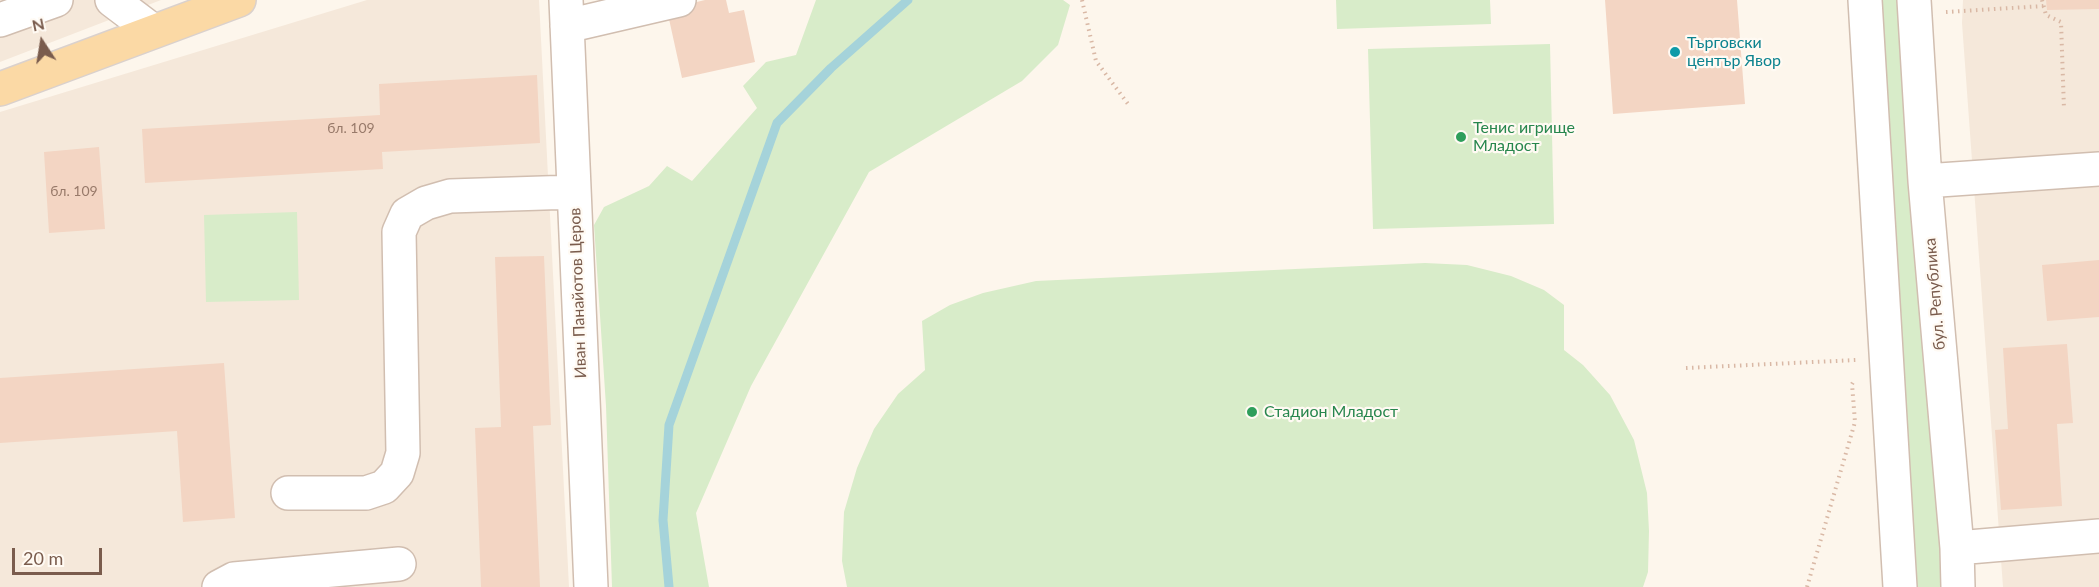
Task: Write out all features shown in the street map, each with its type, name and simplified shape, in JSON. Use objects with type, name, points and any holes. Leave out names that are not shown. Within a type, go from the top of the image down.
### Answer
[{"type":"main road","points":[[0,89],[153,31],[193,8],[238,0]]},
{"type":"street","points":[[0,20],[56,0]]},
{"type":"street","points":[[112,0],[153,31]]},
{"type":"street","points":[[566,13],[679,0]]},
{"type":"street","points":[[1865,0],[1876,360],[1900,587]]},
{"type":"street","name":"бул. Република","points":[[1914,0],[1925,181],[1957,548],[1958,587]]},
{"type":"street","name":"Иван Панайотов Церов","points":[[566,13],[591,587]]},
{"type":"street","points":[[1925,181],[2099,169]]},
{"type":"street","points":[[288,494],[366,493],[384,487],[397,473],[403,453],[399,232],[407,214],[426,203],[450,196],[574,192]]},
{"type":"street","points":[[1957,548],[2099,536]]},
{"type":"street","points":[[219,587],[234,579],[399,564]]},
{"type":"path","points":[[1082,0],[1096,62],[1128,104]]},
{"type":"path","points":[[2042,0],[2046,15],[2061,22],[2064,109]]},
{"type":"path","points":[[1945,12],[2044,6]]},
{"type":"path","points":[[1686,368],[1876,360]]},
{"type":"path","points":[[1807,587],[1855,422],[1852,384],[1876,360]]},
{"type":"shaded area","points":[[0,0],[161,0],[0,62]]},
{"type":"shaded area","points":[[367,0],[539,0],[569,587],[0,587],[0,112]]},
{"type":"shaded area","points":[[1963,0],[2099,0],[2099,587],[2003,587],[1962,23]]},
{"type":"green space","points":[[816,0],[1063,0],[1070,5],[1058,45],[1022,81],[869,172],[751,386],[696,513],[709,587],[612,587],[606,406],[594,225],[604,207],[649,186],[667,166],[692,181],[757,108],[743,86],[766,62],[796,55]]},
{"type":"green space","points":[[1336,0],[1490,0],[1491,24],[1337,29]]},
{"type":"green space","points":[[1865,0],[1914,0],[1958,587],[1900,587]]},
{"type":"green space","name":"Тенис игрище Младост","points":[[1550,44],[1554,224],[1373,229],[1368,49]]},
{"type":"green space","points":[[297,212],[299,300],[206,302],[204,215]]},
{"type":"green space","name":"Стадион Младост","points":[[1425,263],[1467,265],[1511,276],[1544,290],[1564,305],[1564,350],[1583,365],[1610,395],[1634,440],[1647,493],[1648,572],[1643,587],[847,587],[842,561],[844,512],[857,468],[874,429],[898,394],[925,370],[922,321],[950,305],[983,293],[1036,281]]},
{"type":"building","points":[[705,0],[726,0],[729,13],[744,10],[755,62],[682,78],[669,19],[680,6]]},
{"type":"building","name":"Търговски център Явор","points":[[1605,0],[1737,0],[1745,104],[1613,114]]},
{"type":"building","points":[[2046,0],[2099,0],[2099,9],[2047,10]]},
{"type":"building","points":[[537,75],[540,143],[382,152],[383,169],[145,183],[142,129],[380,115],[379,84]]},
{"type":"building","points":[[99,147],[105,229],[49,233],[44,152]]},
{"type":"building","points":[[544,256],[551,425],[533,426],[540,587],[481,587],[475,428],[501,427],[495,257]]},
{"type":"building","points":[[2099,260],[2099,317],[2047,321],[2042,265]]},
{"type":"building","points":[[2067,344],[2073,423],[2057,424],[2062,506],[2001,510],[1995,430],[2008,429],[2003,348]]},
{"type":"building","points":[[224,363],[235,518],[183,522],[177,431],[0,443],[0,378]]},
{"type":"waterway","points":[[669,587],[663,520],[669,425],[777,123],[831,68],[908,0]]},
{"type":"place","name":"Търговски център Явор","points":[[1675,52]]},
{"type":"place","name":"Тенис игрище Младост","points":[[1461,137]]},
{"type":"place","name":"Стадион Младост","points":[[1252,412]]}]
